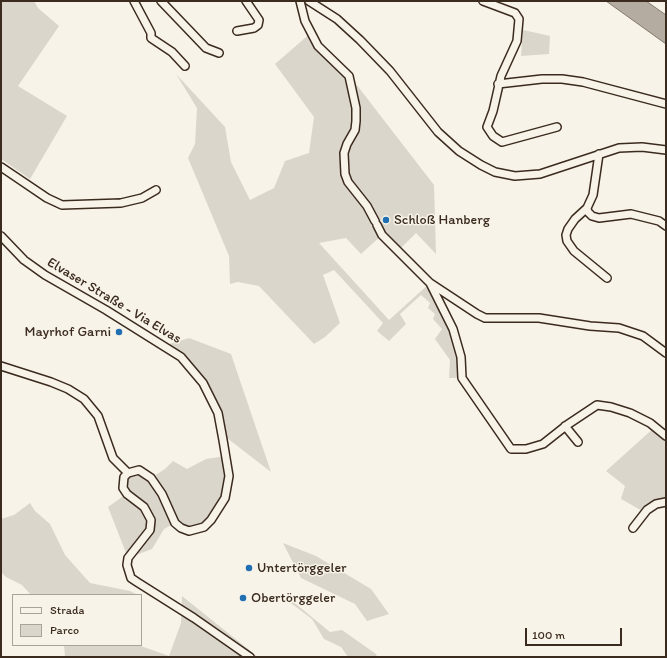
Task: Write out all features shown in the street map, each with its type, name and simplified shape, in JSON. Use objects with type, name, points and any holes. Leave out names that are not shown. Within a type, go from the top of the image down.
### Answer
[{"type":"street","points":[[134,1],[151,33],[151,38],[172,52],[185,66]]},
{"type":"street","points":[[162,1],[206,48],[219,53]]},
{"type":"street","points":[[237,31],[254,28],[258,25],[259,20],[246,1]]},
{"type":"street","points":[[300,1],[305,21],[318,46],[349,76],[356,108],[356,121],[355,130],[347,144],[344,154],[345,174],[348,182],[367,206],[382,235],[430,283],[485,318],[539,318],[590,326],[619,328],[642,336],[666,353]]},
{"type":"street","points":[[309,1],[338,19],[360,40],[390,71],[438,132],[459,151],[495,172],[515,176],[540,174],[619,148],[642,147],[666,150]]},
{"type":"street","points":[[483,1],[515,13],[518,16],[519,32],[517,41],[498,84],[494,111],[487,128],[493,136],[502,142],[557,127]]},
{"type":"street","points":[[498,84],[542,79],[562,79],[583,82],[666,104]]},
{"type":"street","points":[[599,154],[593,195],[587,208],[575,219],[566,234],[567,241],[574,251],[607,278]]},
{"type":"street","points":[[1,167],[47,198],[62,205],[121,203],[142,198],[156,190]]},
{"type":"street","points":[[587,208],[592,216],[599,218],[631,214],[659,221],[666,226]]},
{"type":"street","name":"Elvaser Straße - Via Elvas","points":[[1,236],[24,260],[45,275],[119,318],[181,357],[196,372],[211,396],[218,414],[229,476],[225,498],[211,520],[204,527],[196,530],[181,528],[175,523],[162,494],[151,478],[139,470],[128,473]]},
{"type":"street","points":[[430,283],[454,329],[461,357],[462,378],[508,446],[515,450],[535,448],[543,444],[565,426],[597,405],[604,405],[630,413],[650,423],[666,436]]},
{"type":"street","points":[[1,366],[51,382],[68,389],[84,399],[98,416],[113,458],[128,473],[124,478],[123,488],[127,494],[144,507],[151,520],[150,530],[128,558],[128,572],[137,582],[194,618],[250,657]]},
{"type":"street","points":[[565,426],[578,442]]},
{"type":"street","points":[[633,528],[647,510],[656,504],[666,502]]},
{"type":"green space","points":[[1,1],[34,1],[38,8],[59,26],[18,86],[67,116],[30,179],[1,159]]},
{"type":"green space","points":[[523,30],[550,36],[549,54],[521,56]]},
{"type":"green space","points":[[313,31],[323,46],[352,75],[356,84],[434,185],[436,254],[416,233],[398,251],[382,235],[361,254],[346,238],[319,243],[389,320],[430,283],[453,329],[462,378],[449,378],[450,360],[435,339],[442,329],[433,319],[435,314],[428,308],[430,303],[421,295],[400,314],[406,324],[389,341],[377,331],[383,323],[334,270],[323,275],[340,323],[325,337],[314,344],[259,286],[238,282],[230,284],[229,256],[188,158],[195,144],[197,108],[176,74],[225,127],[231,162],[250,200],[274,188],[285,161],[309,153],[314,117],[275,64]]},
{"type":"green space","points":[[189,338],[231,354],[271,472],[227,438],[223,440],[218,413],[203,383],[166,345]]},
{"type":"green space","points":[[656,426],[666,436],[666,505],[646,513],[621,499],[625,486],[606,471]]},
{"type":"green space","points":[[226,456],[228,487],[211,520],[196,530],[175,523],[164,529],[152,549],[128,558],[108,507],[126,494],[123,482],[133,470],[151,478],[165,469],[173,461],[187,469],[206,459]]},
{"type":"green space","points":[[30,503],[35,511],[50,524],[65,555],[90,583],[130,591],[136,594],[30,594],[22,585],[6,577],[1,572],[1,519],[14,515]]},
{"type":"green space","points":[[283,543],[316,556],[371,589],[389,614],[367,621],[355,604],[301,578]]},
{"type":"green space","points":[[285,595],[330,632],[342,630],[376,654],[377,657],[348,657],[341,647],[324,639],[312,619],[284,598]]},
{"type":"green space","points":[[182,596],[258,657],[65,657],[64,646],[141,646],[169,656],[181,623]]},
{"type":"shaded area","points":[[606,1],[646,1],[666,15],[666,44]]},
{"type":"place","name":"Schloß Hanberg","points":[[386,220]]},
{"type":"place","name":"Mayrhof Garni","points":[[119,332]]},
{"type":"place","name":"Untertörggeler","points":[[249,568]]},
{"type":"place","name":"Obertörggeler","points":[[243,598]]}]
